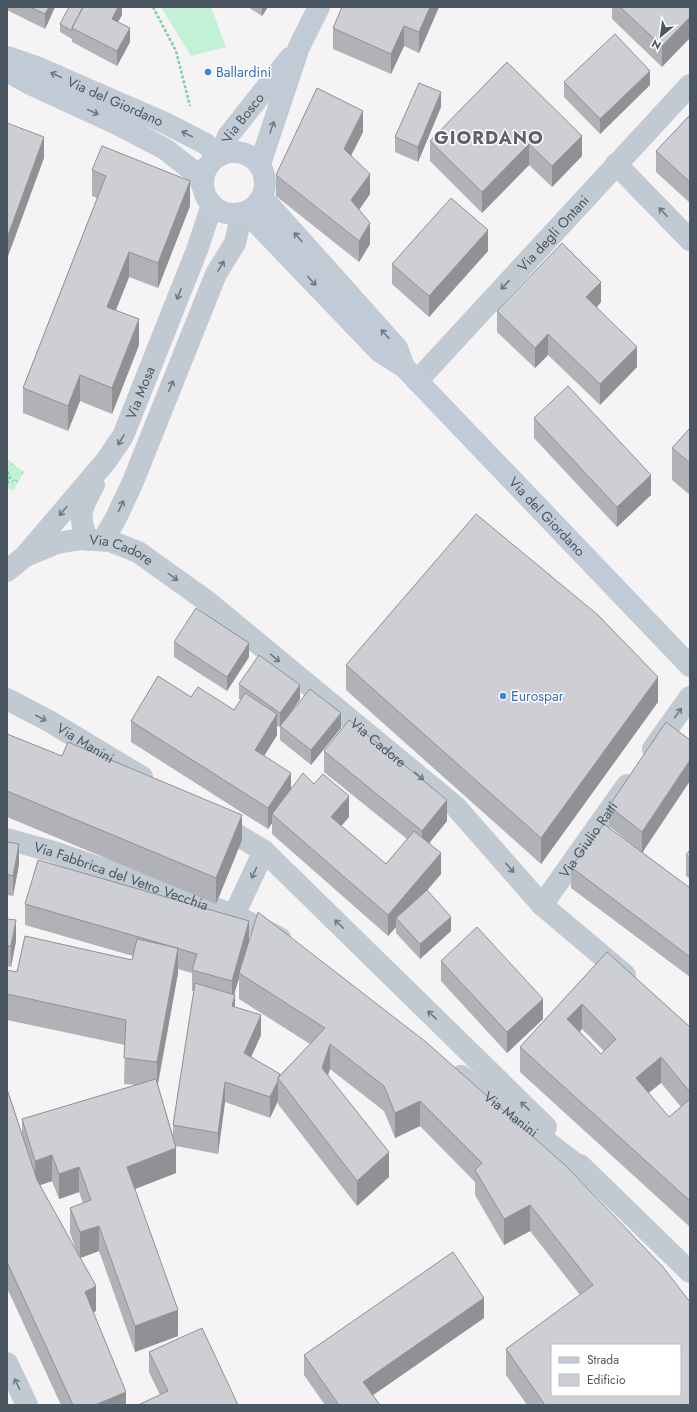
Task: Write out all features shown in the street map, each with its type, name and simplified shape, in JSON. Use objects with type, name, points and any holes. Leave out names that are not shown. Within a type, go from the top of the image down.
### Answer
[{"type":"street","name":"Via Bosco","points":[[260,164],[299,47],[319,7]]},
{"type":"street","name":"Via Bosco","points":[[220,155],[228,136],[299,47]]},
{"type":"street","name":"Via del Giordano","points":[[7,58],[39,68],[177,129],[206,144],[220,155]]},
{"type":"street","name":"Via del Giordano","points":[[7,71],[28,83],[117,124],[165,149],[197,174],[207,196],[218,210],[225,213],[244,213],[380,352],[411,374],[689,663]]},
{"type":"street","name":"Via degli Ontani","points":[[411,374],[616,164],[690,85]]},
{"type":"street","points":[[106,461],[84,504],[82,522],[95,540],[115,520],[132,484],[216,274],[235,243],[244,213],[258,203],[262,197],[266,180],[260,164],[252,157],[242,152],[232,152],[220,155],[208,166],[205,172],[207,196]]},
{"type":"street","points":[[616,164],[690,240]]},
{"type":"street","name":"Via Mosa","points":[[25,556],[106,461],[120,442],[128,426],[197,250],[207,196]]},
{"type":"street","name":"Via del Giordano","points":[[262,197],[397,348],[411,374]]},
{"type":"street","name":"Via Cadore","points":[[25,556],[57,544],[81,540],[110,541],[138,552],[208,602],[456,807],[542,905],[643,990]]},
{"type":"street","points":[[7,571],[25,556]]},
{"type":"street","name":"Via Giulio Ratti","points":[[542,905],[690,697]]},
{"type":"street","name":"Via Manini","points":[[7,700],[48,721],[156,786]]},
{"type":"street","name":"Via Manini","points":[[197,810],[264,851],[539,1120],[590,1176],[690,1272]]},
{"type":"street","name":"Via Fabbrica del Vetro Vecchia","points":[[7,839],[54,852],[234,915]]},
{"type":"street","points":[[264,851],[234,915],[285,940],[298,950]]},
{"type":"street","name":"Via Manini","points":[[447,1065],[590,1176]]},
{"type":"street","points":[[7,1364],[27,1405]]},
{"type":"path","points":[[153,7],[176,52],[191,107],[177,129]]},
{"type":"path","points":[[7,472],[10,477],[7,484]]},
{"type":"green space","points":[[161,7],[211,7],[226,47],[191,56]]},
{"type":"green space","points":[[7,459],[24,472],[13,491],[7,488]]},
{"type":"building","points":[[30,7],[49,7],[45,14]]},
{"type":"building","points":[[69,7],[83,7],[72,28],[72,31],[60,24]]},
{"type":"building","points":[[83,7],[118,7],[112,19],[130,28],[117,51],[72,28]]},
{"type":"building","points":[[342,7],[430,7],[419,32],[404,26],[391,54],[333,28]]},
{"type":"building","points":[[620,7],[690,7],[690,17],[662,46]]},
{"type":"building","points":[[615,34],[650,71],[600,119],[564,82]]},
{"type":"building","points":[[507,62],[582,136],[552,166],[529,144],[482,192],[430,141]]},
{"type":"building","points":[[419,83],[441,92],[418,147],[395,137]]},
{"type":"building","points":[[317,88],[363,111],[344,149],[370,174],[351,200],[370,223],[359,241],[276,175]]},
{"type":"building","points":[[690,115],[690,182],[656,151]]},
{"type":"building","points":[[7,123],[44,137],[7,238]]},
{"type":"building","points":[[102,146],[190,181],[158,263],[129,252],[107,307],[139,319],[112,388],[80,375],[68,406],[23,388],[106,176],[92,170]]},
{"type":"building","points":[[451,198],[488,230],[429,296],[392,264]]},
{"type":"building","points":[[562,243],[601,282],[586,297],[637,347],[600,384],[548,334],[535,348],[497,311]]},
{"type":"building","points":[[568,386],[651,475],[617,507],[534,418]]},
{"type":"building","points":[[690,428],[690,463],[672,448]]},
{"type":"building","name":"Eurospar","points":[[476,514],[598,615],[658,677],[541,838],[346,665]]},
{"type":"building","points":[[196,608],[249,643],[227,677],[174,642]]},
{"type":"building","points":[[259,655],[300,685],[280,713],[239,684]]},
{"type":"building","points":[[158,676],[191,697],[198,687],[234,710],[245,693],[277,714],[255,750],[291,773],[268,808],[131,721]]},
{"type":"building","points":[[310,689],[341,713],[311,750],[280,726]]},
{"type":"building","points":[[349,720],[447,800],[422,831],[324,751]]},
{"type":"building","points":[[666,722],[690,740],[690,760],[642,832],[609,806]]},
{"type":"building","points":[[7,734],[62,756],[68,742],[242,815],[216,878],[7,791]]},
{"type":"building","points":[[303,773],[314,784],[323,774],[349,796],[331,817],[386,864],[414,831],[441,853],[388,915],[272,814]]},
{"type":"building","points":[[604,824],[690,888],[690,957],[571,867]]},
{"type":"building","points":[[7,842],[19,844],[13,876],[7,874]]},
{"type":"building","points":[[690,850],[690,858],[686,855]]},
{"type":"building","points":[[38,860],[249,921],[232,981],[192,970],[197,954],[25,904]]},
{"type":"building","points":[[427,890],[451,917],[420,944],[396,918]]},
{"type":"building","points":[[258,912],[426,1042],[566,1166],[663,1267],[690,1302],[690,1405],[545,1405],[506,1349],[593,1285],[530,1205],[504,1219],[475,1170],[482,1163],[420,1101],[395,1113],[384,1086],[330,1044],[322,1068],[389,1152],[357,1181],[278,1078],[325,1028],[239,973]]},
{"type":"building","points":[[7,919],[16,920],[11,946],[7,946]]},
{"type":"building","points":[[477,927],[543,999],[507,1032],[441,961]]},
{"type":"building","points":[[25,936],[132,960],[137,939],[178,948],[157,1062],[124,1058],[126,1020],[7,994],[7,970],[17,972]]},
{"type":"building","points":[[607,952],[690,1027],[690,1092],[661,1057],[636,1078],[669,1117],[690,1099],[690,1201],[520,1047]],"holes":[[[582,1004],[616,1039],[601,1054],[567,1019]]]},
{"type":"building","points":[[195,983],[235,995],[232,1006],[261,1015],[244,1053],[280,1074],[270,1097],[225,1082],[218,1133],[173,1125]]},
{"type":"building","points":[[156,1079],[176,1148],[127,1167],[178,1310],[135,1326],[99,1226],[80,1232],[70,1208],[91,1200],[79,1167],[59,1174],[52,1155],[35,1161],[22,1119]]},
{"type":"building","points":[[7,1089],[37,1180],[96,1286],[85,1292],[126,1392],[95,1405],[73,1405],[7,1262]]},
{"type":"building","points":[[453,1252],[484,1298],[363,1382],[380,1405],[339,1405],[304,1355]]},
{"type":"building","points":[[202,1328],[238,1405],[138,1405],[168,1391],[149,1352]]},
{"type":"place","name":"Ballardini","points":[[208,72]]},
{"type":"place","name":"Eurospar","points":[[503,696]]},
{"type":"district","name":"GIORDANO","points":[[489,138]]}]
